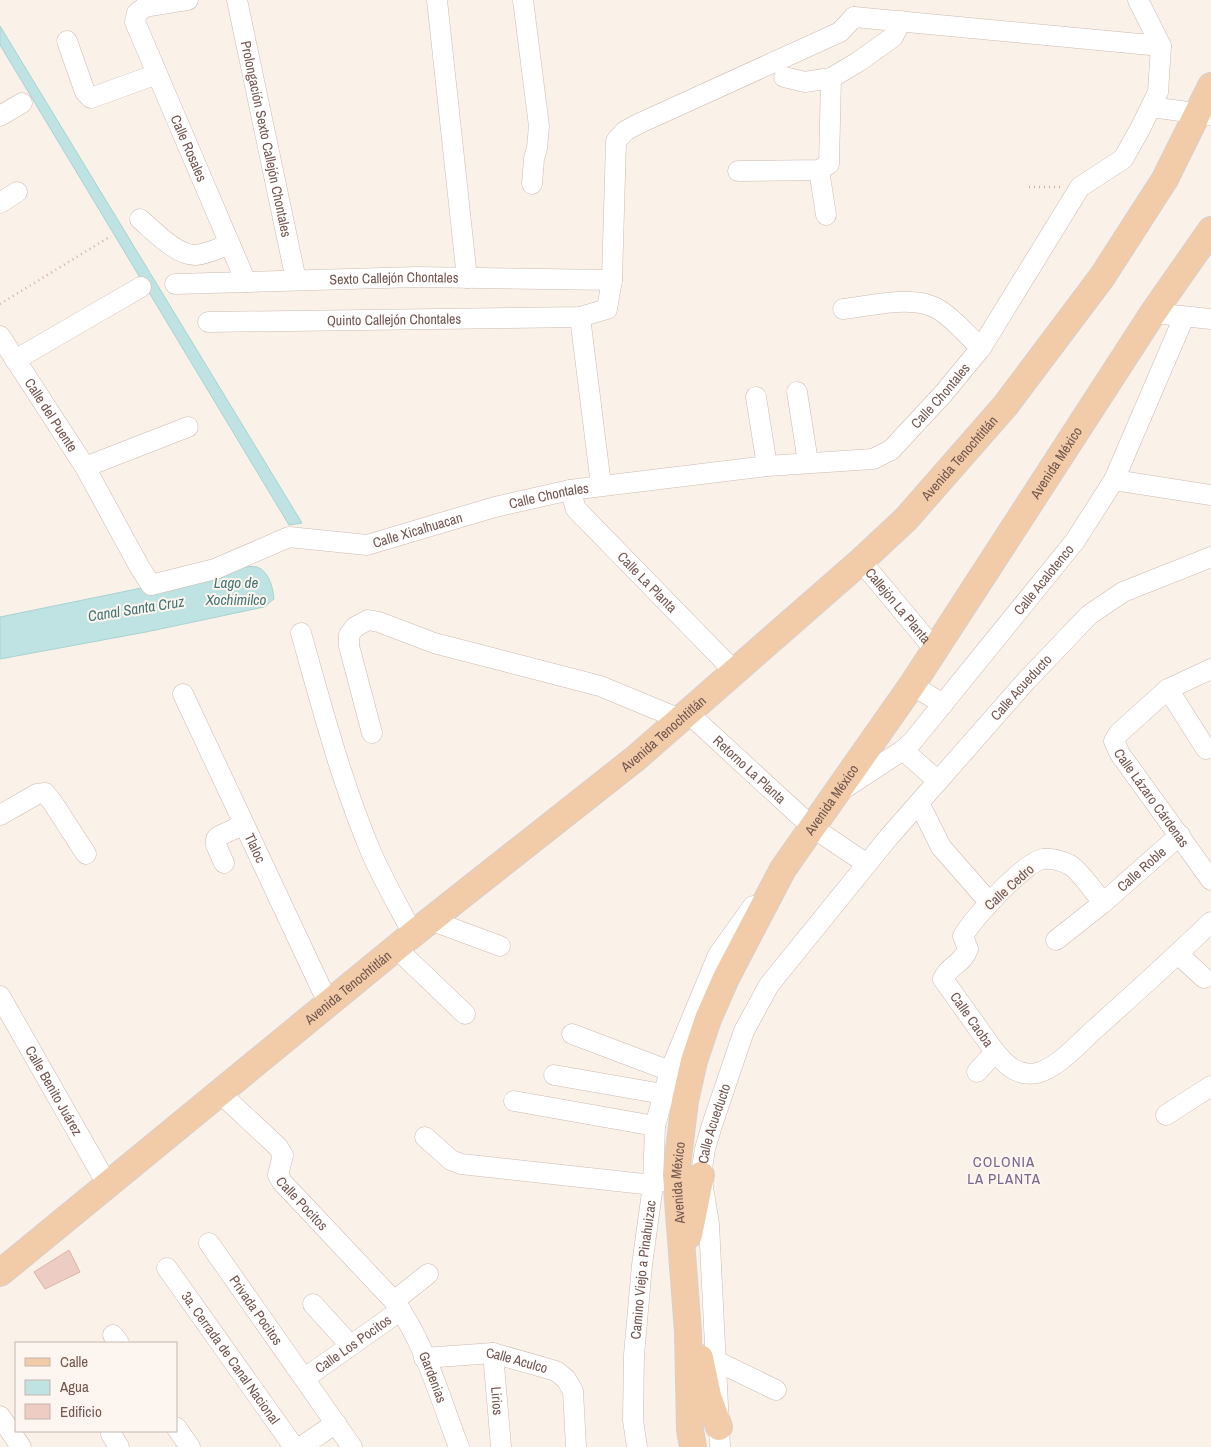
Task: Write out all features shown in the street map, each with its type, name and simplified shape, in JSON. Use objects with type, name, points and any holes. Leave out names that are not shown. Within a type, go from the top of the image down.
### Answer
[{"type":"main road","name":"Avenida Tenochtitlán","points":[[0,1274],[413,934],[636,758],[861,561],[906,519],[999,413],[1102,277],[1205,115],[1211,86]]},
{"type":"main road","name":"Avenida México","points":[[693,1447],[690,1430],[688,1332],[682,1260],[689,1175],[685,1101],[694,1062],[708,1019],[726,978],[783,869],[912,685],[1153,313],[1211,230]]},
{"type":"main road","points":[[688,1332],[698,1351],[719,1437]]},
{"type":"street","name":"Calle Rosales","points":[[188,0],[145,7],[137,13],[135,22],[246,282]]},
{"type":"street","name":"Prolongación Sexto Callejón Chontales","points":[[238,0],[296,280]]},
{"type":"street","points":[[436,0],[467,278]]},
{"type":"street","points":[[523,0],[539,126],[532,184]]},
{"type":"street","points":[[1138,0],[1161,46]]},
{"type":"street","points":[[612,280],[616,141],[624,131],[840,32],[854,9],[901,21],[1161,46]]},
{"type":"street","points":[[784,77],[805,82],[831,78],[858,62],[892,37],[901,21]]},
{"type":"street","points":[[67,41],[85,92],[91,98],[157,74]]},
{"type":"street","name":"Calle Chontales","points":[[495,507],[601,485],[808,462],[873,460],[891,450],[943,394],[981,348],[1080,187],[1123,159],[1158,92],[1161,46]]},
{"type":"street","points":[[738,171],[819,170],[829,164],[831,78]]},
{"type":"street","points":[[0,116],[22,103]]},
{"type":"street","points":[[1151,107],[1205,115]]},
{"type":"street","points":[[819,170],[826,215]]},
{"type":"street","points":[[0,203],[17,192]]},
{"type":"street","points":[[140,219],[174,248],[184,254],[204,254],[230,244]]},
{"type":"street","name":"Sexto Callejón Chontales","points":[[175,284],[296,280],[467,278],[612,280]]},
{"type":"street","name":"Quinto Callejón Chontales","points":[[208,322],[580,316],[607,309],[612,280]]},
{"type":"street","points":[[15,360],[141,287]]},
{"type":"street","points":[[843,309],[910,301],[925,303],[941,311],[981,348]]},
{"type":"street","points":[[1153,313],[1211,319]]},
{"type":"street","points":[[580,316],[601,485]]},
{"type":"street","name":"Calle Acalotenco","points":[[836,794],[903,750],[943,704],[1075,541],[1114,480],[1184,317]]},
{"type":"street","name":"Calle del Puente","points":[[0,336],[85,467],[100,494]]},
{"type":"street","points":[[797,392],[808,462]]},
{"type":"street","points":[[756,397],[767,466]]},
{"type":"street","points":[[85,467],[188,427]]},
{"type":"street","points":[[1114,480],[1211,495]]},
{"type":"street","name":"Calle La Planta","points":[[570,490],[576,509],[734,671]]},
{"type":"street","name":"Calle Xicalhuacan","points":[[100,494],[151,585],[215,569],[289,538],[366,545],[495,507]]},
{"type":"street","name":"Calle Acueducto","points":[[719,1437],[709,1224],[689,1175],[704,1150],[744,1031],[756,1007],[769,985],[919,803],[1026,681],[1090,616],[1123,592],[1211,557]]},
{"type":"street","name":"Callejón La Planta","points":[[861,561],[935,650]]},
{"type":"street","points":[[372,733],[349,646],[349,635],[355,627],[368,620],[379,622],[434,643],[600,686],[684,716]]},
{"type":"street","points":[[301,633],[332,741],[355,811],[372,854],[413,934],[465,1014]]},
{"type":"street","name":"Calle Lázaro Cárdenas","points":[[1211,669],[1168,690],[1119,732],[1114,741],[1120,754],[1211,878]]},
{"type":"street","points":[[912,685],[943,704]]},
{"type":"street","points":[[1168,690],[1206,749]]},
{"type":"street","name":"Tlaloc","points":[[183,694],[328,1003]]},
{"type":"street","name":"Retorno La Planta","points":[[684,716],[812,827]]},
{"type":"street","points":[[903,750],[938,781]]},
{"type":"street","points":[[0,815],[37,794],[45,793],[54,802],[86,854]]},
{"type":"street","points":[[919,803],[941,847],[990,903]]},
{"type":"street","points":[[224,863],[216,845],[216,840],[219,836],[243,825]]},
{"type":"street","points":[[812,827],[867,864]]},
{"type":"street","name":"Calle Roble","points":[[1056,940],[1103,903],[1180,835]]},
{"type":"street","name":"Calle Cedro","points":[[943,979],[946,971],[965,957],[968,949],[963,936],[970,925],[1032,863],[1043,859],[1056,860],[1072,866],[1103,903]]},
{"type":"street","name":"Camino Viejo a Pinahuizac","points":[[637,1447],[633,1420],[634,1356],[642,1265],[653,1185],[655,1126],[663,1094],[670,1071],[718,955],[775,875],[783,869]]},
{"type":"street","points":[[977,1072],[998,1056],[1013,1069],[1023,1074],[1037,1073],[1056,1064],[1211,922]]},
{"type":"street","points":[[413,934],[500,946]]},
{"type":"street","points":[[1178,954],[1204,978]]},
{"type":"street","name":"Calle Caoba","points":[[943,979],[998,1056]]},
{"type":"street","name":"Calle Benito Juárez","points":[[0,996],[107,1184]]},
{"type":"street","points":[[572,1034],[670,1071]]},
{"type":"street","points":[[554,1074],[663,1094]]},
{"type":"street","points":[[1166,1114],[1211,1086]]},
{"type":"street","name":"Calle Pocitos","points":[[220,1092],[278,1147],[282,1155],[278,1175],[282,1182],[398,1306]]},
{"type":"street","points":[[514,1101],[655,1126]]},
{"type":"street","points":[[425,1137],[451,1160],[461,1164],[653,1185],[689,1175]]},
{"type":"street","name":"Privada Pocitos","points":[[209,1243],[352,1447]]},
{"type":"street","name":"3a. Cerrada de Canal Nacional","points":[[167,1268],[294,1447]]},
{"type":"street","name":"Calle Los Pocitos","points":[[305,1378],[398,1306],[428,1274]]},
{"type":"street","points":[[313,1304],[350,1345]]},
{"type":"street","name":"Gardenias","points":[[398,1306],[415,1333],[459,1447]]},
{"type":"street","name":"Calle Aculco","points":[[424,1358],[493,1353],[556,1371],[566,1379],[573,1390],[576,1447]]},
{"type":"street","name":"Lirios","points":[[493,1353],[501,1447]]},
{"type":"street","points":[[716,1361],[776,1390]]},
{"type":"street","points":[[0,1416],[21,1447]]},
{"type":"street","points":[[301,1447],[336,1422]]},
{"type":"street","points":[[178,1430],[190,1447]]},
{"type":"path","points":[[1029,187],[1080,187]]},
{"type":"path","points":[[0,304],[111,236]]},
{"type":"water","points":[[0,26],[302,523],[289,525],[0,45]]},
{"type":"water","name":"Lago de Xochimilco","points":[[244,567],[261,569],[270,580],[274,599],[264,607],[146,632],[0,659],[0,617]]},
{"type":"building","points":[[69,1250],[80,1272],[45,1289],[34,1272]]},
{"type":"district","name":"COLONIA LA PLANTA","points":[[1004,1170]]},
{"type":"water label","name":"Canal Santa Cruz","points":[[136,609]]}]
